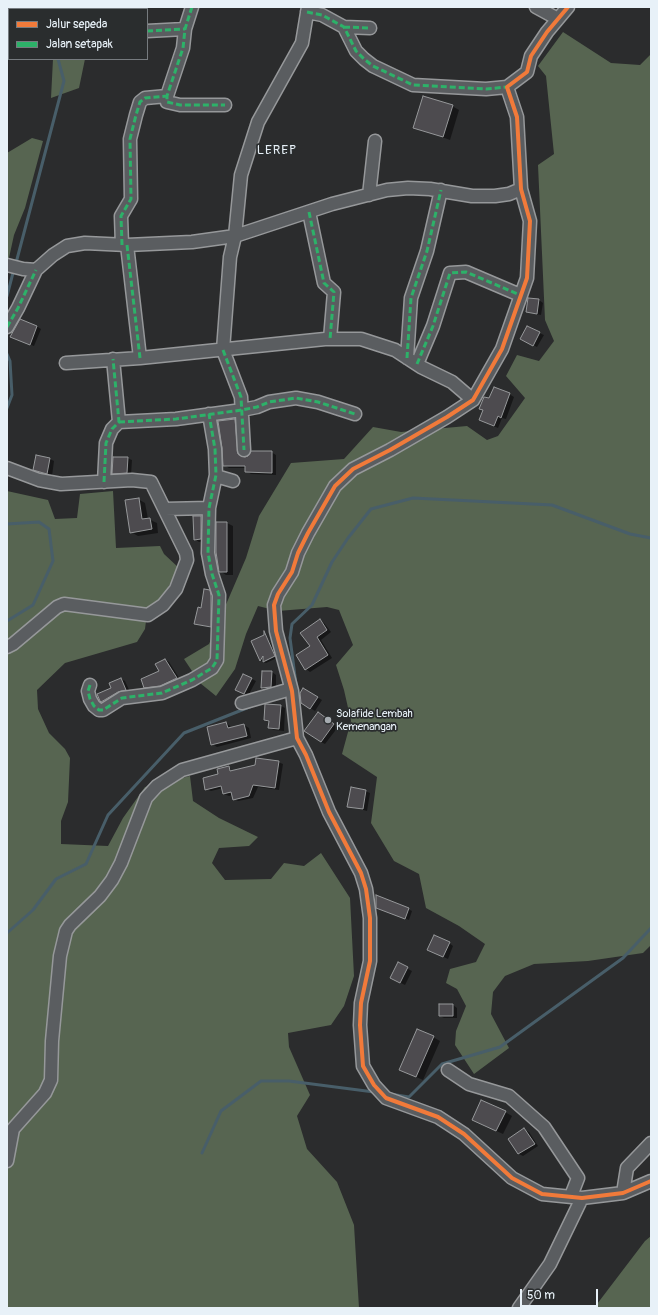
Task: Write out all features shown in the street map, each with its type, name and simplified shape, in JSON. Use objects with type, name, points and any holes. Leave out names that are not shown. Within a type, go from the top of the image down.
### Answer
[{"type":"street","points":[[192,7],[185,28],[183,48],[167,96],[167,102],[170,104],[226,105]]},
{"type":"street","points":[[536,7],[558,19]]},
{"type":"street","points":[[344,28],[356,51],[364,59],[373,66],[413,85],[486,89],[507,87],[526,72],[531,56],[568,7]]},
{"type":"street","points":[[244,450],[241,397],[223,350],[230,257],[235,236],[241,175],[258,122],[302,43],[308,9],[322,15],[344,28],[370,28]]},
{"type":"street","points":[[148,31],[185,28]]},
{"type":"street","points":[[507,87],[517,117],[521,189],[530,221],[527,278],[502,349],[473,400],[409,439],[353,469],[335,486],[324,503],[298,553],[292,572],[278,594],[274,605],[276,631],[292,693],[297,738],[306,755],[328,812],[362,873],[366,889],[370,918],[370,961],[361,1003],[360,1025],[363,1066],[374,1085],[386,1098],[438,1117],[464,1134],[512,1178],[542,1194],[577,1197],[623,1193],[651,1181]]},
{"type":"street","points":[[140,358],[121,216],[131,199],[130,139],[140,102],[145,98],[167,96]]},
{"type":"street","points":[[368,195],[375,141]]},
{"type":"street","points":[[7,327],[36,270],[67,246],[85,242],[124,245],[192,242],[235,236],[368,195],[408,188],[441,190],[472,196],[495,196],[509,194],[521,189]]},
{"type":"street","points":[[412,361],[411,298],[427,251],[441,190]]},
{"type":"street","points":[[309,212],[324,283],[334,292],[330,339]]},
{"type":"street","points":[[7,265],[23,269],[36,270]]},
{"type":"street","points":[[412,361],[433,326],[450,273],[466,272],[520,295]]},
{"type":"street","points":[[66,363],[140,358],[330,339],[361,339],[395,350],[412,361],[452,382],[473,400]]},
{"type":"street","points":[[113,359],[119,422]]},
{"type":"street","points":[[104,482],[106,443],[112,429],[119,422],[176,419],[242,410],[257,407],[269,402],[296,398],[318,402],[355,414]]},
{"type":"street","points":[[90,685],[88,691],[90,699],[99,710],[103,710],[122,698],[162,693],[192,680],[212,668],[217,660],[219,595],[212,574],[208,553],[209,508],[216,476],[215,449],[209,414]]},
{"type":"street","points":[[7,468],[39,480],[61,484],[151,482],[186,553],[187,560],[176,589],[163,605],[148,615],[64,604],[57,607],[13,644],[7,647]]},
{"type":"street","points":[[216,476],[232,481]]},
{"type":"street","points":[[165,509],[209,508]]},
{"type":"street","points":[[242,703],[292,693]]},
{"type":"street","points":[[7,1161],[10,1131],[44,1093],[51,1080],[52,1041],[60,956],[66,931],[70,924],[100,896],[112,880],[121,863],[146,798],[157,786],[182,770],[297,738]]},
{"type":"street","points":[[448,1070],[469,1084],[509,1096],[544,1127],[578,1178],[577,1197],[550,1264],[520,1308]]},
{"type":"street","points":[[623,1193],[626,1170],[651,1143]]},
{"type":"green space","points":[[51,7],[86,7],[86,8]]},
{"type":"green space","points":[[563,32],[611,63],[640,65],[651,54],[651,945],[643,953],[588,961],[534,964],[505,976],[493,992],[491,1014],[509,1048],[474,1074],[455,1045],[456,1031],[466,1006],[457,989],[446,983],[450,969],[476,962],[485,944],[459,926],[426,908],[419,874],[394,861],[371,823],[377,777],[342,754],[351,721],[344,690],[336,665],[353,645],[339,610],[327,607],[278,611],[258,606],[246,634],[235,669],[216,696],[200,683],[184,659],[209,644],[246,558],[259,516],[291,463],[344,459],[373,427],[401,432],[467,426],[487,440],[498,436],[525,398],[506,376],[517,355],[539,361],[554,341],[545,320],[538,165],[554,154],[546,76],[538,66]]},
{"type":"green space","points":[[53,60],[85,60],[79,88],[51,98]]},
{"type":"green space","points":[[32,138],[43,141],[25,208],[14,235],[7,267],[7,153]]},
{"type":"green space","points":[[7,491],[48,500],[55,519],[77,518],[80,494],[113,491],[116,548],[160,546],[164,554],[179,568],[163,597],[147,613],[145,629],[137,642],[65,663],[37,690],[38,709],[49,733],[65,749],[70,758],[68,802],[61,821],[61,844],[108,846],[123,818],[145,787],[190,776],[193,801],[219,818],[258,837],[249,846],[219,848],[212,863],[225,880],[271,879],[284,863],[304,866],[321,853],[350,898],[354,976],[344,1006],[331,1025],[288,1033],[289,1047],[310,1095],[297,1116],[307,1149],[337,1182],[354,1225],[359,1308],[7,1308]]},
{"type":"green space","points":[[651,1236],[651,1308],[594,1308],[645,1241]]},
{"type":"building","points":[[423,96],[453,105],[443,137],[413,128]]},
{"type":"building","points":[[528,298],[539,299],[537,314],[526,312]]},
{"type":"building","points":[[20,319],[37,326],[30,345],[10,337]]},
{"type":"building","points":[[527,326],[540,332],[533,346],[520,339]]},
{"type":"building","points":[[494,387],[510,393],[501,418],[498,416],[494,426],[479,420],[483,410],[479,409],[484,397],[489,398]]},
{"type":"building","points":[[235,419],[238,454],[245,457],[248,456],[251,451],[272,451],[272,473],[245,472],[245,466],[223,466],[218,421]]},
{"type":"building","points":[[36,455],[50,458],[47,474],[33,470]]},
{"type":"building","points":[[113,457],[128,457],[127,473],[112,474]]},
{"type":"building","points":[[139,498],[142,519],[150,518],[152,529],[130,533],[125,500]]},
{"type":"building","points":[[193,516],[201,516],[201,539],[194,540]]},
{"type":"building","points":[[216,522],[227,522],[227,572],[219,572],[216,552]]},
{"type":"building","points":[[204,589],[210,590],[211,627],[194,624],[198,607],[201,608]]},
{"type":"building","points":[[320,619],[327,630],[317,637],[328,655],[305,670],[296,655],[310,646],[300,633]]},
{"type":"building","points":[[264,631],[275,656],[263,662],[263,656],[260,661],[251,641],[264,635]]},
{"type":"building","points":[[165,659],[177,678],[160,686],[144,688],[141,679],[159,671],[155,664]]},
{"type":"building","points":[[262,671],[272,671],[271,687],[261,688]]},
{"type":"building","points":[[243,674],[252,678],[244,694],[235,690]]},
{"type":"building","points":[[121,678],[126,690],[118,692],[101,702],[97,694],[111,688],[109,683]]},
{"type":"building","points":[[303,688],[318,697],[310,709],[301,703],[300,693]]},
{"type":"building","points":[[265,704],[281,705],[279,729],[268,728],[269,721],[264,720]]},
{"type":"building","points":[[318,712],[334,724],[321,742],[304,731]]},
{"type":"building","points":[[226,722],[228,728],[244,724],[247,736],[211,745],[207,727]]},
{"type":"building","points":[[256,758],[279,761],[275,788],[253,785],[249,796],[233,800],[231,792],[223,794],[221,786],[205,790],[203,778],[218,774],[217,769],[229,766],[230,771],[255,765]]},
{"type":"building","points":[[351,787],[366,790],[363,809],[347,807]]},
{"type":"building","points":[[376,895],[409,908],[405,919],[376,908]]},
{"type":"building","points":[[434,935],[450,942],[443,957],[427,950]]},
{"type":"building","points":[[398,962],[408,967],[400,983],[390,978]]},
{"type":"building","points":[[439,1004],[453,1004],[453,1016],[439,1016]]},
{"type":"building","points":[[417,1029],[434,1036],[416,1077],[399,1070]]},
{"type":"building","points":[[481,1100],[506,1111],[496,1131],[472,1120]]},
{"type":"building","points":[[524,1128],[535,1144],[518,1154],[508,1139]]},
{"type":"waterway","points":[[16,263],[64,81],[58,60]]},
{"type":"waterway","points":[[7,296],[14,269]]},
{"type":"waterway","points":[[7,354],[10,361],[12,395],[7,408]]},
{"type":"waterway","points":[[296,684],[290,638],[292,624],[312,605],[332,562],[348,538],[371,509],[413,498],[552,505],[630,534],[651,538]]},
{"type":"waterway","points":[[7,524],[39,522],[49,529],[53,561],[33,605],[7,621]]},
{"type":"waterway","points":[[7,933],[33,910],[56,879],[86,864],[108,815],[184,733],[252,706]]},
{"type":"waterway","points":[[390,1094],[409,1097],[442,1064],[500,1047],[623,958],[651,928]]},
{"type":"waterway","points":[[202,1153],[221,1111],[261,1081],[289,1081],[374,1092]]},
{"type":"marked path","points":[[192,7],[185,29],[183,48],[167,96],[167,102],[180,105],[225,105]]},
{"type":"marked path","points":[[307,12],[322,15],[344,27],[356,51],[364,59],[373,66],[413,85],[486,89],[507,87]]},
{"type":"marked path","points":[[344,27],[370,28]]},
{"type":"marked path","points":[[148,31],[185,29]]},
{"type":"marked path","points":[[122,245],[121,216],[131,199],[130,139],[136,115],[140,102],[145,98],[167,96]]},
{"type":"marked path","points":[[407,358],[411,298],[427,251],[441,190]]},
{"type":"marked path","points":[[309,212],[324,283],[334,292],[330,339]]},
{"type":"marked path","points":[[127,245],[140,358]]},
{"type":"marked path","points":[[7,327],[36,270]]},
{"type":"marked path","points":[[417,364],[433,326],[450,273],[466,272],[520,295]]},
{"type":"marked path","points":[[223,350],[241,397],[244,450]]},
{"type":"marked path","points":[[104,482],[106,443],[112,429],[119,422],[113,359]]},
{"type":"marked path","points":[[119,422],[176,419],[242,410],[257,407],[269,402],[296,398],[318,402],[355,414]]},
{"type":"marked path","points":[[90,685],[88,691],[90,699],[94,706],[99,710],[103,710],[122,698],[162,693],[192,680],[212,668],[217,660],[219,595],[212,574],[208,553],[209,508],[216,475],[215,449],[209,414]]},
{"type":"cycle path","points":[[568,7],[547,32],[531,56],[527,72],[507,87],[517,117],[521,189],[530,221],[527,278],[502,349],[473,400],[390,450],[353,469],[335,486],[308,533],[298,553],[292,572],[278,594],[274,605],[276,631],[292,691],[297,738],[306,755],[329,812],[361,873],[366,889],[370,918],[370,961],[361,1003],[360,1025],[363,1066],[374,1085],[386,1098],[438,1117],[464,1134],[512,1178],[542,1194],[582,1198],[623,1193],[651,1181]]},
{"type":"place","name":"Solafide Lembah Kemenangan","points":[[328,720]]},
{"type":"district","name":"LEREP","points":[[277,151]]}]
